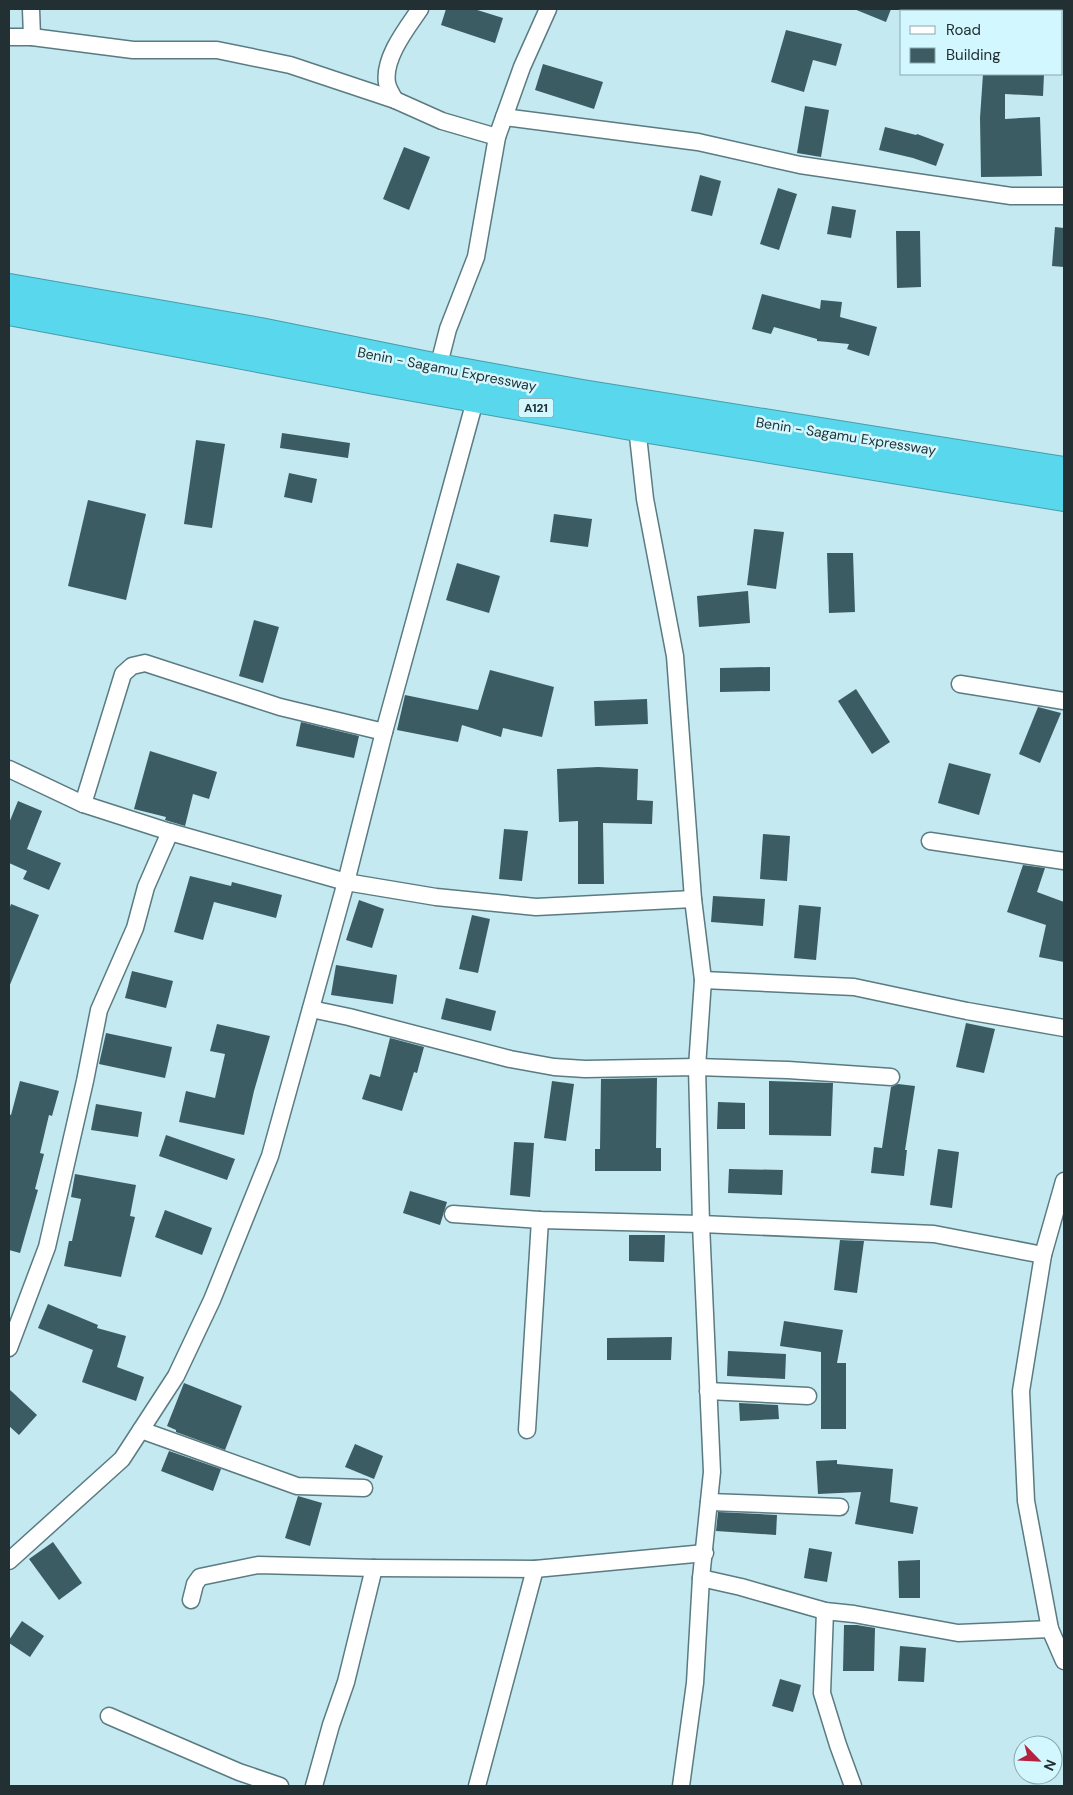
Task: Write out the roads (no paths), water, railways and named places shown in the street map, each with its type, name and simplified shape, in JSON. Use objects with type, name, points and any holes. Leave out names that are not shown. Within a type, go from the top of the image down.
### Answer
[{"type":"highway","name":"Benin - Sagamu Expressway","points":[[9,288],[260,332],[438,368],[582,394],[1064,471]]},
{"type":"highway","name":"A121","points":[[9,312],[637,427],[1064,497]]},
{"type":"street","points":[[31,9],[32,37]]},
{"type":"street","points":[[395,100],[387,83],[387,67],[401,37],[420,9]]},
{"type":"street","points":[[438,368],[448,329],[476,258],[497,137],[522,66],[548,9]]},
{"type":"street","points":[[9,37],[32,37],[133,50],[217,50],[290,65],[395,100],[442,121],[497,137]]},
{"type":"street","points":[[504,116],[698,142],[800,165],[1011,196],[1064,196]]},
{"type":"street","points":[[10,1557],[122,1459],[141,1430],[176,1376],[212,1300],[270,1156],[346,882],[384,732],[476,397]]},
{"type":"street","points":[[637,427],[645,499],[675,656],[693,899],[703,980],[697,1068],[701,1224],[712,1472],[701,1578],[695,1683],[681,1786]]},
{"type":"street","points":[[83,804],[123,674],[132,666],[145,663],[280,707],[384,732]]},
{"type":"street","points":[[960,684],[1064,701]]},
{"type":"street","points":[[9,769],[83,804],[170,832],[346,882],[436,896],[536,907],[693,899]]},
{"type":"street","points":[[9,1348],[46,1246],[85,1081],[99,1010],[135,928],[146,887],[170,832]]},
{"type":"street","points":[[930,841],[1064,861]]},
{"type":"street","points":[[703,980],[854,987],[968,1011],[1064,1028]]},
{"type":"street","points":[[311,1009],[349,1017],[510,1059],[554,1067],[585,1069],[697,1068],[788,1070],[891,1077]]},
{"type":"street","points":[[1064,1181],[1043,1255],[1021,1391],[1026,1501],[1050,1629],[1064,1661]]},
{"type":"street","points":[[453,1214],[540,1220],[701,1224],[934,1234],[1043,1255]]},
{"type":"street","points":[[526,1430],[540,1220]]},
{"type":"street","points":[[708,1391],[808,1396]]},
{"type":"street","points":[[141,1430],[297,1486],[364,1488]]},
{"type":"street","points":[[709,1502],[840,1507]]},
{"type":"street","points":[[191,1600],[195,1584],[200,1577],[258,1565],[535,1569],[704,1553]]},
{"type":"street","points":[[314,1786],[346,1682],[374,1568]]},
{"type":"street","points":[[477,1786],[535,1569]]},
{"type":"street","points":[[701,1578],[741,1587],[825,1611],[854,1614],[958,1633],[1050,1629]]},
{"type":"street","points":[[825,1611],[822,1693],[853,1786]]},
{"type":"street","points":[[109,1716],[239,1772],[280,1786]]}]
